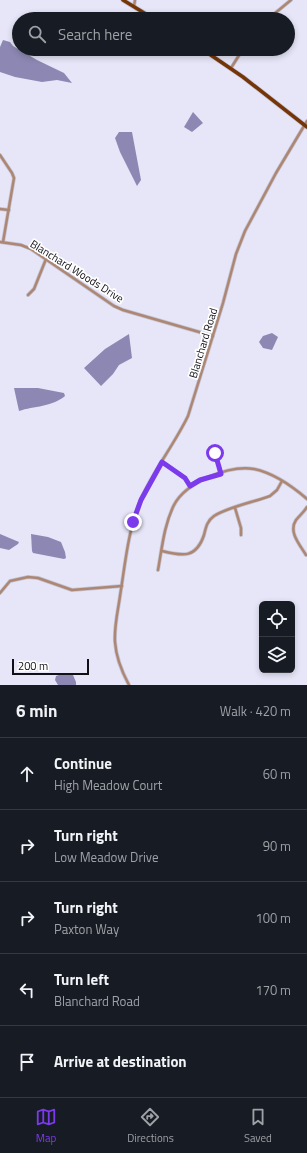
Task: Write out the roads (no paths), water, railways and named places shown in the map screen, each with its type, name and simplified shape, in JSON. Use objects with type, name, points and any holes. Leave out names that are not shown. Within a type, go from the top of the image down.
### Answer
[{"type":"main road","points":[[123,0],[143,12]]},
{"type":"main road","points":[[213,56],[306,124]]},
{"type":"street","points":[[134,6],[135,0]]},
{"type":"street","points":[[276,12],[291,0]]},
{"type":"street","points":[[231,68],[239,56]]},
{"type":"street","name":"Blanchard Road","points":[[129,685],[121,666],[115,641],[117,616],[133,522],[141,500],[181,432],[188,416],[214,336],[236,254],[244,231],[276,173],[306,124]]},
{"type":"street","points":[[0,155],[14,178],[9,210],[1,242]]},
{"type":"street","points":[[0,209],[9,210]]},
{"type":"street","name":"Blanchard Woods Drive","points":[[1,242],[21,245],[30,249],[114,306],[123,310],[214,336]]},
{"type":"street","points":[[28,294],[34,289],[46,259]]},
{"type":"street","points":[[211,448],[215,453],[221,474]]},
{"type":"street","points":[[162,462],[185,478],[190,486]]},
{"type":"street","points":[[158,570],[170,515],[175,504],[190,486],[200,480],[241,469],[253,469],[282,481],[307,499]]},
{"type":"street","points":[[161,551],[180,555],[186,555],[192,552],[199,545],[210,520],[219,514],[270,496],[277,490],[282,481]]},
{"type":"street","points":[[306,555],[294,536],[294,527],[295,521],[307,507]]},
{"type":"street","points":[[235,508],[241,528],[241,535]]},
{"type":"street","points":[[0,593],[10,581],[28,577],[38,578],[72,590],[122,586]]}]
